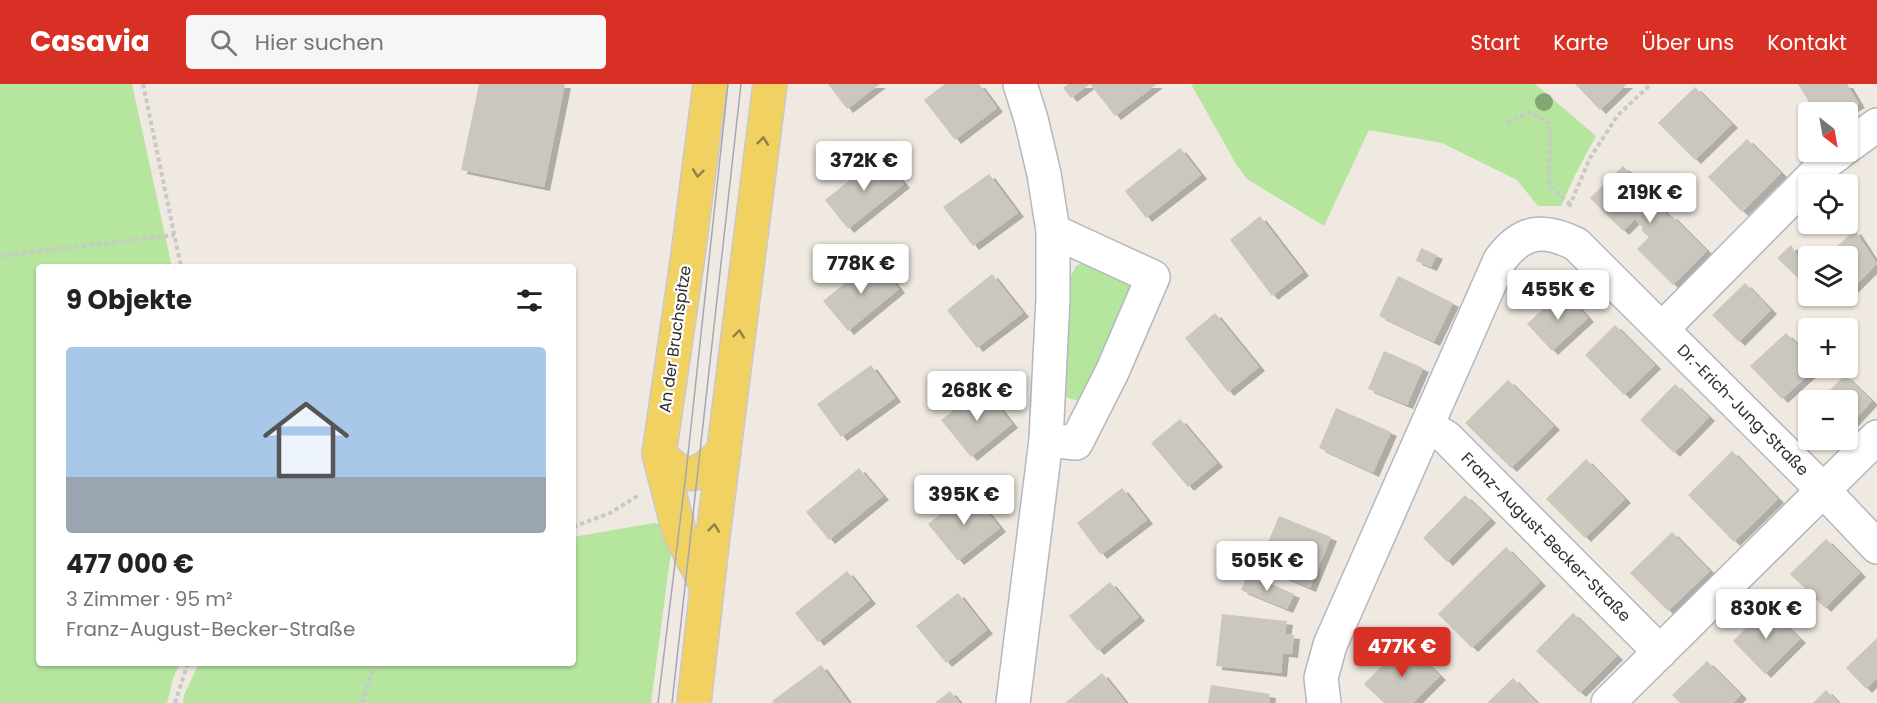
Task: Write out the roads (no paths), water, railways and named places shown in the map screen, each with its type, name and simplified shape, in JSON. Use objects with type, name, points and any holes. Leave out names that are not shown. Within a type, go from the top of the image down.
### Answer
[{"type":"main road","name":"An der Bruchspitze","points":[[707,586],[679,531],[659,454],[710,84]]},
{"type":"main road","points":[[694,703],[770,84]]},
{"type":"main road","points":[[659,454],[676,470],[698,474],[710,466],[724,451]]},
{"type":"street","points":[[1013,703],[1046,440],[1053,298],[1053,231],[1044,174],[1031,118],[1020,84]]},
{"type":"street","points":[[1858,139],[1877,125]]},
{"type":"street","points":[[1662,329],[1826,162]]},
{"type":"street","name":"Dr.-Erich-Jung-Straße","points":[[1428,426],[1500,260],[1509,248],[1522,238],[1562,224],[1576,244],[1824,491],[1877,547]]},
{"type":"street","points":[[1046,440],[1076,443],[1112,372],[1153,277],[1053,231]]},
{"type":"street","points":[[1324,703],[1321,678],[1330,645],[1428,426]]},
{"type":"street","name":"Franz-August-Becker-Straße","points":[[1428,426],[1446,437],[1660,652]]},
{"type":"street","points":[[1608,703],[1877,437]]},
{"type":"tram line","points":[[658,703],[686,473],[728,84]]},
{"type":"tram line","points":[[672,703],[741,84]]}]
